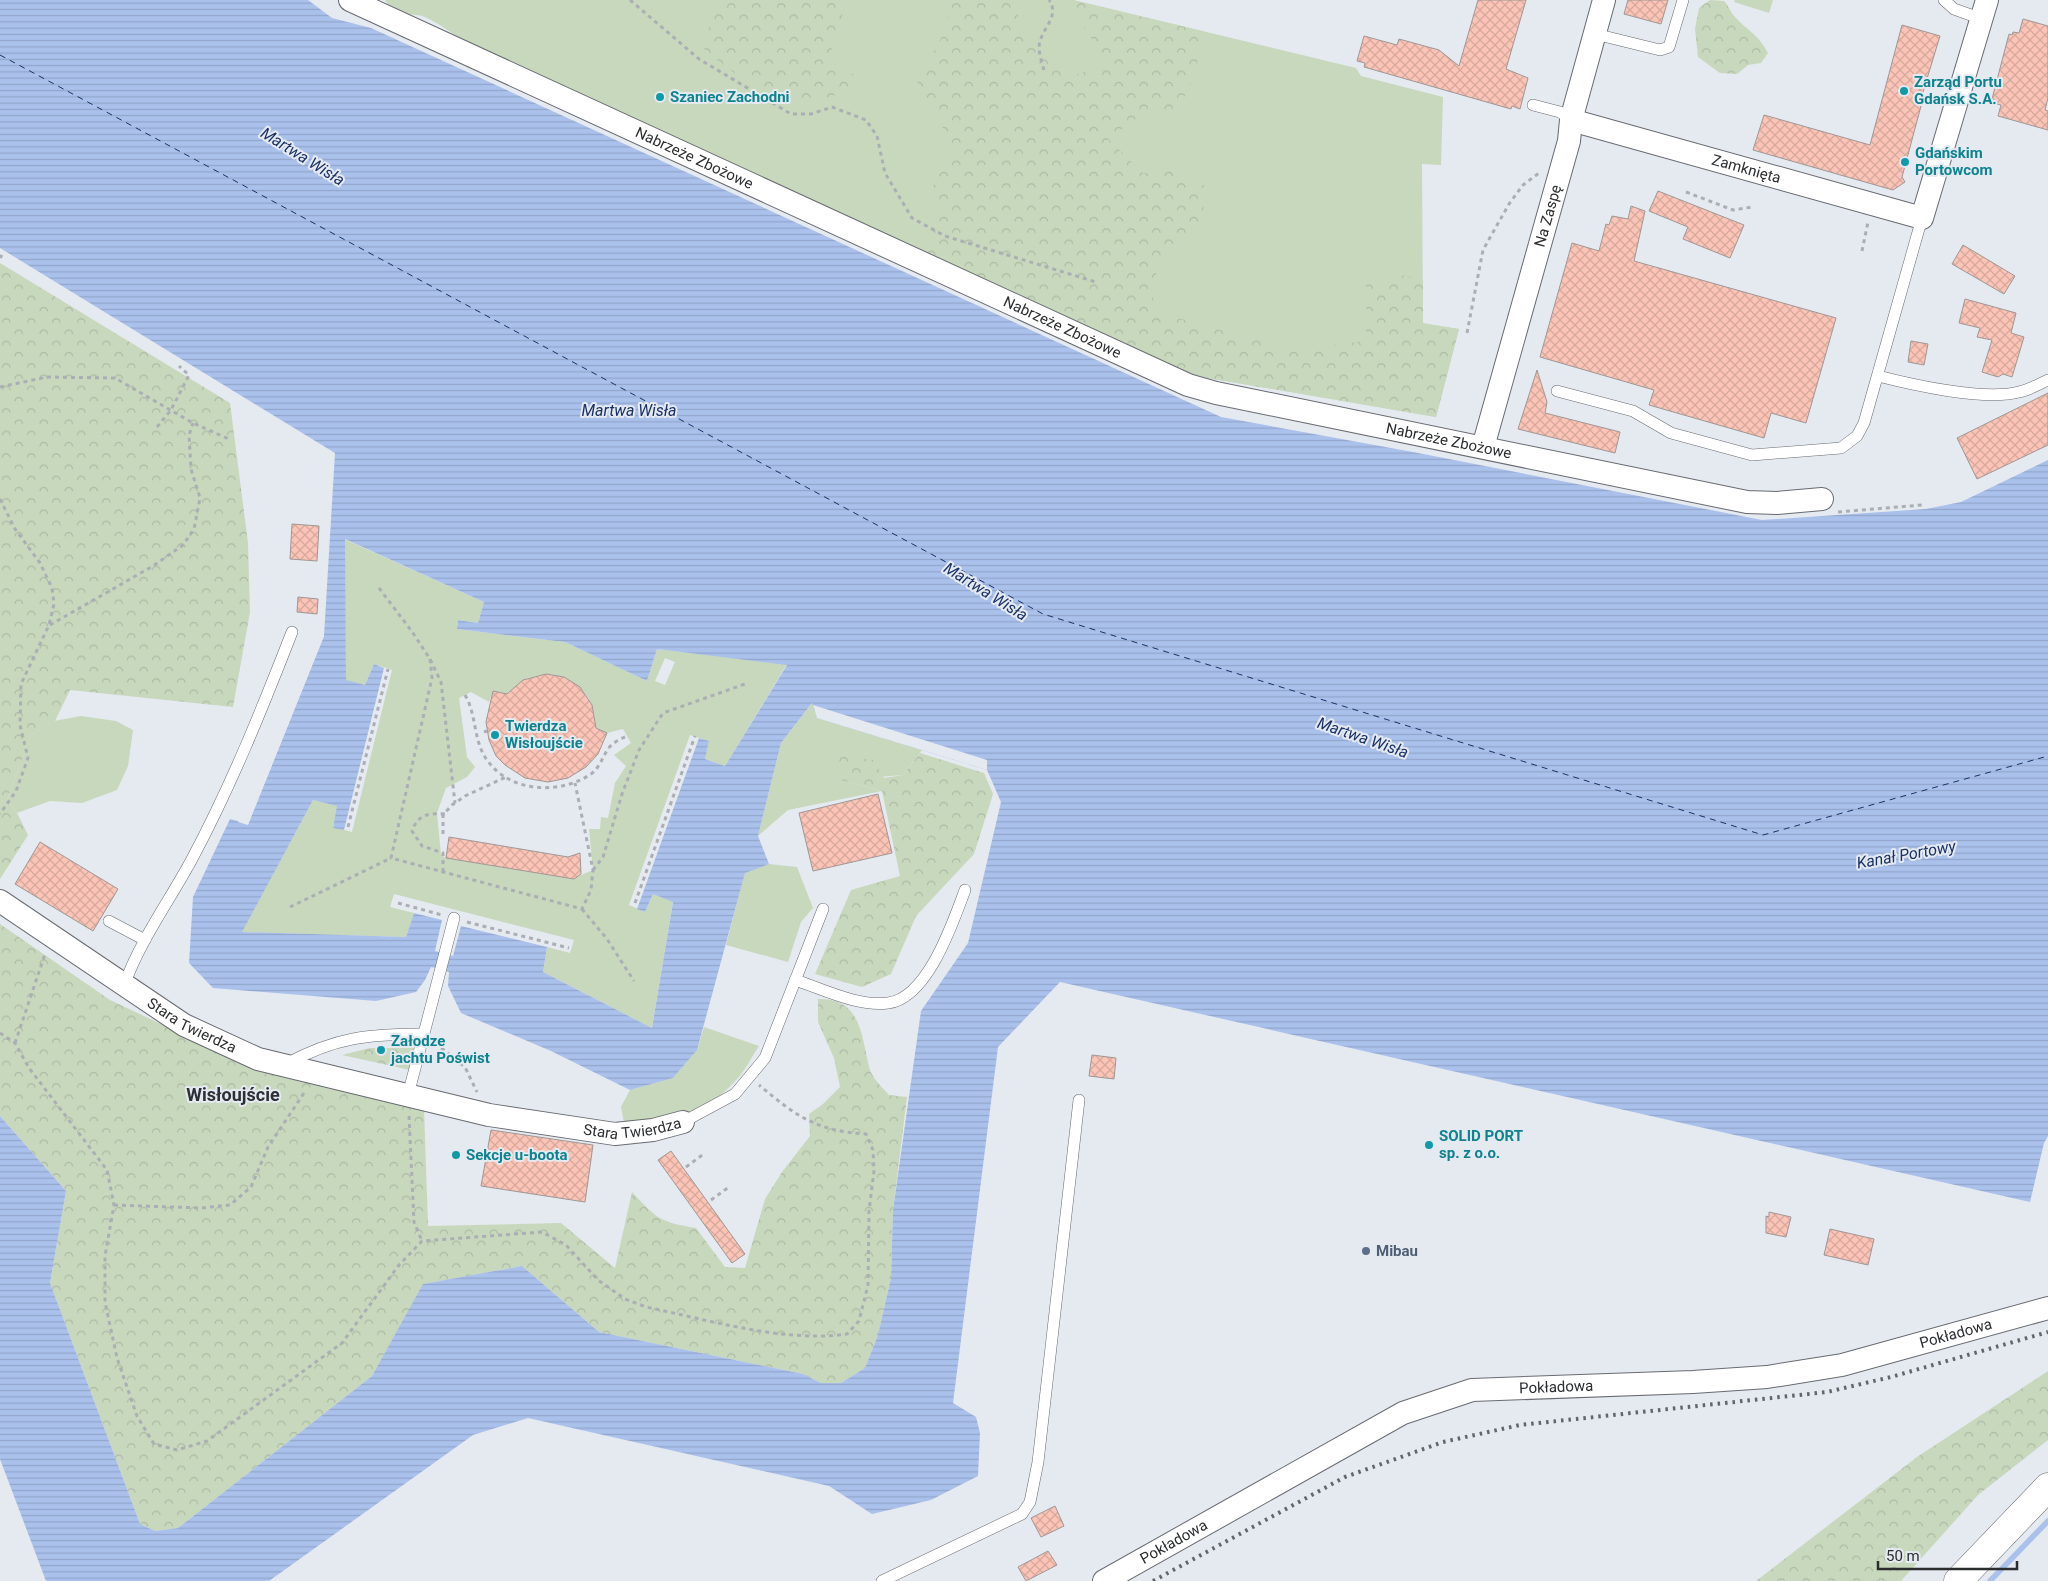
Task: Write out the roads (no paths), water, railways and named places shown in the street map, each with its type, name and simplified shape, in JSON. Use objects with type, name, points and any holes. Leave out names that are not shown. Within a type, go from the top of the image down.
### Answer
[{"type":"highway","points":[[1958,1581],[2048,1487]]},
{"type":"street","name":"Na Zaspę","points":[[1485,440],[1569,141],[1571,120],[1604,0]]},
{"type":"street","name":"Nabrzeże Zbożowe","points":[[358,2],[1188,385],[1485,440],[1747,502],[1777,503],[1822,499]]},
{"type":"street","points":[[1922,218],[1984,10]]},
{"type":"street","name":"Zamknięta","points":[[1571,120],[1922,218]]},
{"type":"street","name":"Stara Twierdza","points":[[0,901],[125,983],[184,1025],[258,1059],[489,1115],[615,1134],[652,1130],[683,1122]]},
{"type":"street","name":"Pokładowa","points":[[1104,1581],[1403,1413],[1472,1390],[1693,1382],[1766,1377],[1842,1365],[2048,1308]]},
{"type":"lane","points":[[1595,34],[1660,50],[1669,46],[1683,0]]},
{"type":"lane","points":[[1944,0],[1954,9],[1984,10]]},
{"type":"lane","points":[[1533,105],[1560,112],[1571,120]]},
{"type":"lane","points":[[1557,391],[1633,411],[1671,433],[1752,455],[1841,448],[1851,443],[1864,423],[1922,218]]},
{"type":"lane","points":[[1878,376],[1927,387],[1960,392],[1995,394],[2019,393],[2048,380]]},
{"type":"lane","points":[[125,983],[145,940],[196,850],[254,728],[292,632]]},
{"type":"lane","points":[[795,980],[858,1000],[889,1003],[917,988],[945,942],[965,890]]},
{"type":"lane","name":"Stara Twierdza","points":[[683,1122],[736,1094],[765,1058],[823,909]]},
{"type":"lane","points":[[408,1095],[454,918]]},
{"type":"lane","points":[[109,921],[145,940]]},
{"type":"lane","points":[[284,1065],[329,1044],[350,1039],[375,1034],[424,1034]]},
{"type":"lane","points":[[882,1581],[1022,1514],[1030,1502],[1038,1462],[1079,1100]]},
{"type":"water","name":"Martwa Wisła","points":[[0,0],[308,0],[332,18],[371,28],[1221,417],[1413,452],[1762,520],[1926,509],[1961,502],[2048,460],[2048,1136],[2044,1143],[2030,1202],[1060,982],[998,1047],[953,1403],[976,1417],[980,1433],[978,1476],[931,1500],[872,1514],[829,1486],[528,1418],[473,1435],[269,1581],[46,1581],[0,1459],[0,1116],[66,1191],[50,1283],[140,1524],[155,1531],[178,1528],[372,1376],[423,1284],[522,1266],[599,1332],[803,1374],[821,1383],[841,1383],[865,1368],[878,1335],[891,1278],[893,1210],[921,1011],[968,943],[1001,802],[987,770],[817,718],[812,703],[781,743],[758,836],[769,864],[745,873],[697,1050],[673,1078],[630,1090],[551,1051],[461,1013],[448,986],[449,972],[431,967],[425,980],[416,992],[376,1001],[213,988],[189,963],[193,897],[230,819],[248,824],[324,636],[335,453],[0,248]],"holes":[[[345,539],[484,602],[478,623],[458,620],[457,629],[565,642],[647,681],[657,649],[787,665],[725,766],[705,759],[709,741],[699,738],[637,909],[645,912],[653,894],[673,902],[652,1028],[543,972],[547,947],[461,926],[453,956],[435,951],[442,920],[414,913],[406,937],[242,932],[313,800],[337,806],[333,828],[344,830],[384,668],[374,664],[365,685],[346,680]]]},
{"type":"waterway","points":[[1990,1581],[2048,1521]]},
{"type":"railway","points":[[1153,1581],[1345,1477],[1443,1442],[1520,1425],[1827,1392],[1891,1377],[2048,1332]]},
{"type":"place","name":"Zarząd Portu Gdańsk S.A.","points":[[1904,91]]},
{"type":"place","name":"Szaniec Zachodni","points":[[660,97]]},
{"type":"place","name":"Gdańskim Portowcom","points":[[1905,162]]},
{"type":"place","name":"Twierdza Wisłoujście","points":[[495,735]]},
{"type":"place","name":"Załodze jachtu Poświst","points":[[381,1050]]},
{"type":"place","name":"SOLID PORT sp. z o.o.","points":[[1429,1145]]},
{"type":"place","name":"Sekcje u-boota","points":[[456,1155]]},
{"type":"place","name":"Mibau","points":[[1366,1251]]},
{"type":"district","name":"Wisłoujście","points":[[233,1095]]},
{"type":"water label","name":"Kanał Portowy","points":[[1906,854]]}]
